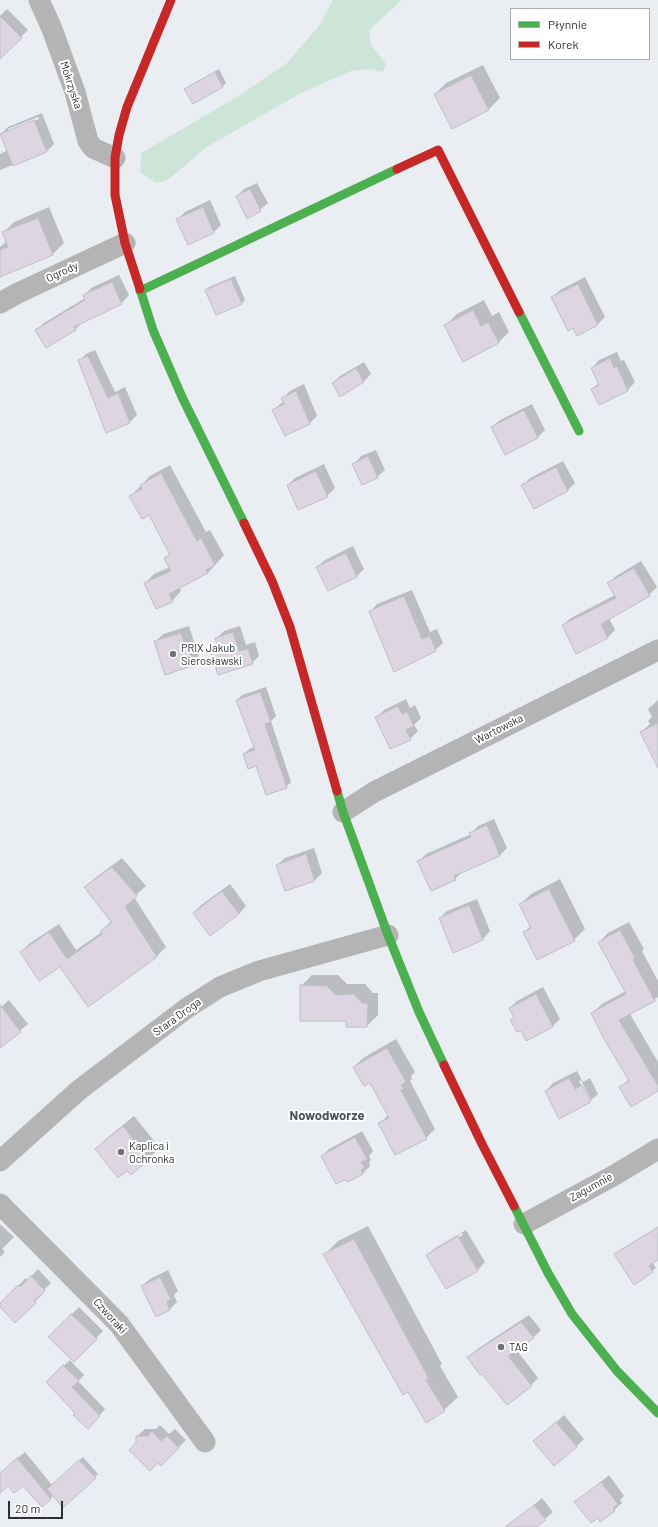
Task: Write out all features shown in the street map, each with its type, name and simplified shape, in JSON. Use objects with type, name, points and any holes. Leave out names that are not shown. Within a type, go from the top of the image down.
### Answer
[{"type":"street","name":"Mokrzyska","points":[[39,0],[52,29],[75,92],[88,141],[93,148],[115,158]]},
{"type":"street","points":[[171,0],[128,107],[119,135],[115,158],[114,195],[125,243],[153,330],[182,397],[272,581],[290,627],[343,812],[388,936],[422,1019],[482,1144],[548,1273],[572,1314],[617,1371],[658,1413]]},
{"type":"street","points":[[140,291],[438,150],[579,431]]},
{"type":"street","name":"Ogrody","points":[[0,303],[125,243]]},
{"type":"street","name":"Wartowska","points":[[343,812],[374,792],[658,650]]},
{"type":"street","name":"Stara Droga","points":[[0,1161],[79,1090],[187,1008],[220,987],[259,971],[388,936]]},
{"type":"street","name":"Zagumnie","points":[[524,1224],[613,1176],[658,1149]]},
{"type":"street","name":"Czworaki","points":[[0,1204],[119,1324],[205,1442]]},
{"type":"green space","points":[[333,0],[402,0],[369,30],[370,43],[386,64],[383,72],[370,69],[351,71],[301,93],[205,148],[168,180],[156,183],[140,172],[141,153],[237,97],[286,64],[318,27]]},
{"type":"building","points":[[0,16],[22,38],[0,59]]},
{"type":"building","points":[[215,72],[223,87],[193,104],[184,89]]},
{"type":"building","points":[[471,75],[489,110],[452,129],[434,94]]},
{"type":"building","points":[[34,120],[47,152],[13,166],[0,134]]},
{"type":"building","points":[[250,189],[261,211],[247,219],[236,196]]},
{"type":"building","points":[[203,207],[214,233],[188,245],[176,219]]},
{"type":"building","points":[[38,218],[53,255],[0,277],[0,250],[8,247],[2,232]]},
{"type":"building","points":[[231,279],[242,304],[216,315],[205,290]]},
{"type":"building","points":[[112,282],[122,304],[74,327],[76,330],[46,348],[35,330],[85,300],[83,295]]},
{"type":"building","points":[[578,284],[598,325],[577,336],[573,328],[568,331],[551,297]]},
{"type":"building","points":[[473,310],[481,326],[488,322],[499,343],[463,362],[444,325]]},
{"type":"building","points":[[88,356],[108,398],[118,393],[130,423],[106,433],[78,360]]},
{"type":"building","points":[[610,358],[614,368],[617,366],[628,391],[599,405],[591,389],[599,385],[591,368]]},
{"type":"building","points":[[356,368],[364,382],[340,397],[332,383]]},
{"type":"building","points":[[296,391],[310,424],[285,436],[272,410],[284,404],[281,398]]},
{"type":"building","points":[[524,410],[538,438],[505,455],[491,427]]},
{"type":"building","points":[[368,456],[378,478],[362,485],[352,464]]},
{"type":"building","points":[[556,467],[568,491],[534,509],[521,485]]},
{"type":"building","points":[[316,471],[328,497],[298,510],[287,485]]},
{"type":"building","points":[[161,473],[197,541],[201,538],[215,565],[206,570],[208,573],[169,594],[173,602],[156,609],[144,583],[171,571],[164,558],[170,555],[149,515],[142,519],[129,496],[142,489],[140,485]]},
{"type":"building","points":[[346,553],[357,577],[328,591],[316,567]]},
{"type":"building","points":[[634,568],[650,596],[601,624],[608,638],[576,654],[562,625],[616,598],[607,583]]},
{"type":"building","points":[[404,596],[422,639],[430,636],[436,651],[394,672],[369,611]]},
{"type":"building","points":[[233,632],[239,651],[248,649],[253,664],[218,675],[210,649],[218,647],[215,638]]},
{"type":"building","name":"PRIX Jakub Sierosławski","points":[[181,633],[192,666],[165,675],[154,641]]},
{"type":"building","points":[[260,692],[271,722],[265,724],[287,788],[266,795],[256,766],[248,769],[243,754],[255,750],[236,700]]},
{"type":"building","points":[[398,706],[402,714],[407,712],[414,726],[406,730],[411,740],[390,749],[375,717]]},
{"type":"building","points":[[658,723],[658,768],[640,732]]},
{"type":"building","points":[[487,825],[500,856],[454,876],[456,880],[431,891],[417,861],[471,837],[469,833]]},
{"type":"building","points":[[306,854],[315,881],[285,891],[276,865]]},
{"type":"building","points":[[112,867],[137,896],[125,907],[157,957],[88,1007],[60,967],[39,981],[20,952],[49,932],[67,959],[102,934],[100,931],[112,923],[84,887]]},
{"type":"building","points":[[549,889],[575,941],[537,960],[523,932],[531,928],[519,904]]},
{"type":"building","points":[[222,891],[239,914],[210,936],[193,913]]},
{"type":"building","points":[[469,905],[483,940],[453,953],[439,918]]},
{"type":"building","points":[[620,930],[635,958],[633,960],[655,1001],[619,1020],[658,1086],[658,1091],[631,1107],[619,1087],[629,1081],[603,1037],[591,1013],[626,994],[598,942]]},
{"type":"building","points":[[300,985],[327,986],[336,995],[354,994],[362,1003],[368,1003],[367,1027],[346,1027],[346,1021],[300,1021]]},
{"type":"building","points":[[536,994],[553,1027],[526,1041],[521,1031],[517,1032],[510,1020],[514,1018],[509,1008]]},
{"type":"building","points":[[0,1005],[21,1032],[0,1048]]},
{"type":"building","points":[[387,1048],[406,1082],[401,1085],[404,1089],[401,1090],[427,1139],[395,1155],[378,1123],[389,1118],[370,1083],[364,1086],[353,1067]]},
{"type":"building","points":[[569,1078],[575,1089],[582,1085],[591,1102],[559,1119],[545,1091]]},
{"type":"building","name":"Kaplica i Ochronka","points":[[123,1126],[149,1160],[131,1175],[127,1171],[118,1178],[95,1149]]},
{"type":"building","points":[[355,1137],[367,1159],[361,1162],[365,1168],[361,1170],[363,1174],[348,1182],[345,1180],[336,1184],[321,1156]]},
{"type":"building","points":[[658,1227],[658,1260],[649,1266],[653,1272],[634,1285],[614,1254]]},
{"type":"building","points":[[458,1236],[478,1271],[446,1289],[426,1255]]},
{"type":"building","points":[[354,1239],[429,1379],[426,1380],[445,1411],[426,1423],[408,1392],[403,1395],[323,1254]]},
{"type":"building","points":[[31,1276],[45,1291],[34,1301],[36,1303],[15,1323],[0,1307],[0,1303],[18,1285],[20,1287]]},
{"type":"building","points":[[160,1277],[171,1299],[167,1302],[170,1310],[156,1317],[141,1286]]},
{"type":"building","points":[[71,1314],[97,1339],[74,1362],[48,1337]]},
{"type":"building","points":[[521,1322],[534,1338],[508,1356],[532,1386],[507,1405],[482,1374],[480,1375],[467,1357]]},
{"type":"building","points":[[63,1365],[79,1381],[72,1387],[100,1416],[88,1429],[73,1415],[75,1413],[46,1382]]},
{"type":"building","points":[[556,1422],[577,1447],[554,1466],[533,1441]]},
{"type":"building","points":[[152,1431],[161,1441],[167,1436],[179,1448],[161,1466],[158,1463],[150,1471],[129,1450],[136,1443],[136,1436],[148,1436]]},
{"type":"building","points":[[17,1458],[51,1499],[42,1507],[23,1486],[14,1493],[8,1486],[0,1493],[0,1473]]},
{"type":"building","points":[[79,1460],[96,1478],[63,1508],[47,1489]]},
{"type":"building","points":[[601,1482],[618,1504],[613,1508],[615,1511],[600,1522],[598,1518],[591,1523],[574,1502]]},
{"type":"building","points":[[534,1505],[546,1520],[537,1527],[505,1527]]},
{"type":"traffic: fast","points":[[140,291],[397,169]]},
{"type":"traffic: fast","points":[[140,289],[153,330],[182,397],[244,523]]},
{"type":"traffic: fast","points":[[519,312],[579,431]]},
{"type":"traffic: fast","points":[[337,791],[343,812],[388,935],[419,1012],[444,1065]]},
{"type":"traffic: fast","points":[[514,1206],[548,1273],[572,1314],[617,1371],[658,1413]]},
{"type":"traffic: jam","points":[[140,289],[125,243],[115,195],[115,158],[119,135],[127,107],[171,0]]},
{"type":"traffic: jam","points":[[397,169],[438,150],[519,312]]},
{"type":"traffic: jam","points":[[244,523],[272,581],[290,627],[337,791]]},
{"type":"traffic: jam","points":[[444,1065],[514,1206]]},
{"type":"place","name":"PRIX Jakub Sierosławski","points":[[173,654]]},
{"type":"place","name":"Kaplica i Ochronka","points":[[121,1152]]},
{"type":"place","name":"TAG","points":[[501,1347]]},
{"type":"district","name":"Nowodworze","points":[[327,1116]]}]
